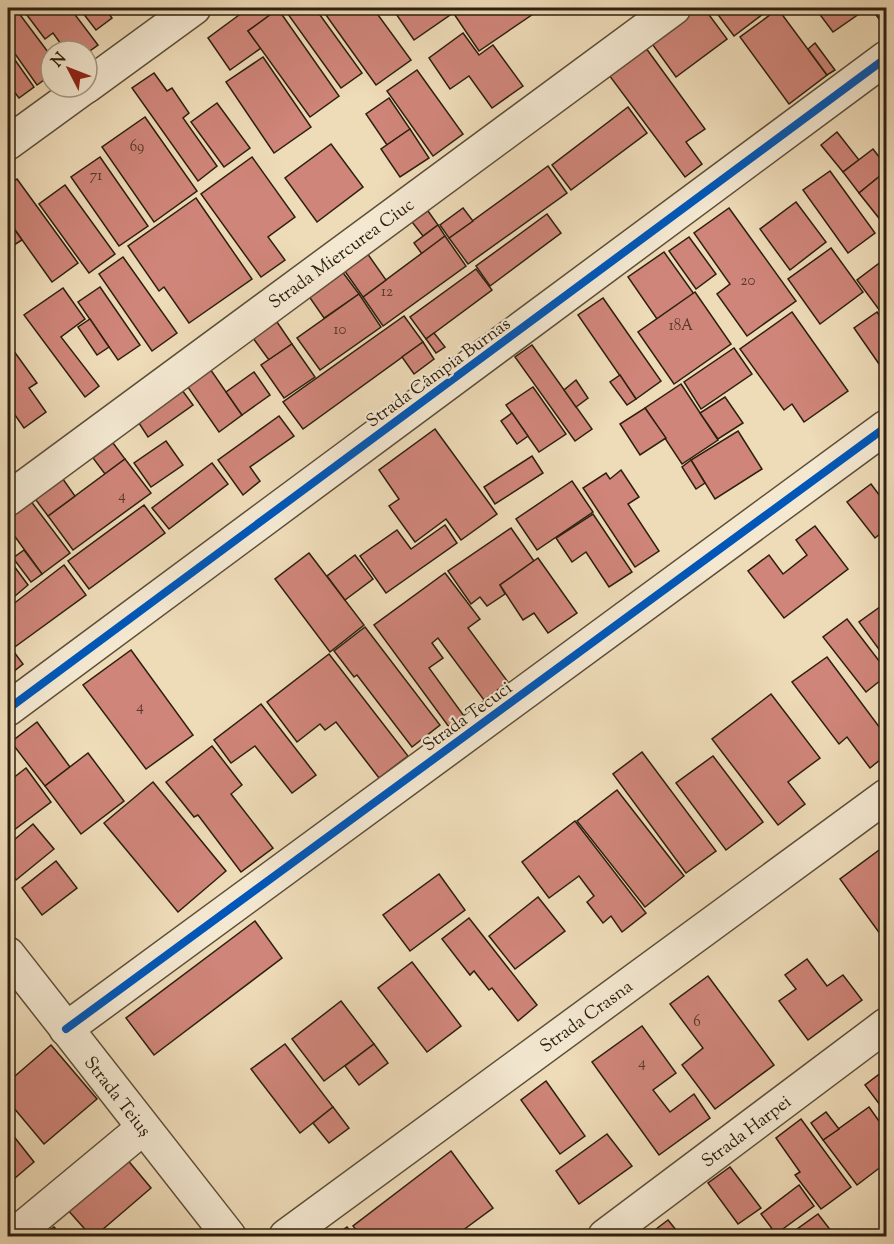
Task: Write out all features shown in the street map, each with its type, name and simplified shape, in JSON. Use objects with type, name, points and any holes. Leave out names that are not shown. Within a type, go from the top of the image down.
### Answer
[{"type":"street","points":[[99,77],[194,8]]},
{"type":"street","name":"Strada Miercurea Ciuc","points":[[8,499],[674,8]]},
{"type":"street","name":"Strada Câmpia Burnas","points":[[8,709],[886,58]]},
{"type":"street","points":[[8,143],[68,99]]},
{"type":"street","name":"Strada Tecuci","points":[[66,1029],[886,427]]},
{"type":"street","name":"Strada Crasna","points":[[286,1236],[886,796]]},
{"type":"street","name":"Strada Teiuș","points":[[8,954],[229,1236]]},
{"type":"street","name":"Strada Harpei","points":[[605,1236],[886,1025]]},
{"type":"street","points":[[13,1236],[143,1128]]},
{"type":"building","points":[[8,8],[15,8],[39,40],[39,84],[37,85],[8,44]]},
{"type":"building","points":[[35,8],[70,8],[93,39],[57,39],[53,33],[45,39],[27,15]]},
{"type":"building","points":[[79,8],[105,8],[112,18],[96,30]]},
{"type":"building","points":[[233,8],[265,8],[270,15],[248,31],[261,48],[230,70],[208,38],[239,15]]},
{"type":"building","points":[[315,8],[362,73],[341,88],[285,10]]},
{"type":"building","points":[[321,8],[373,8],[411,60],[376,85]]},
{"type":"building","points":[[392,8],[444,8],[450,15],[414,40]]},
{"type":"building","points":[[457,8],[542,8],[479,51],[452,11]]},
{"type":"building","points":[[695,8],[704,8],[727,39],[676,77],[650,41]]},
{"type":"building","points":[[713,8],[771,8],[734,36]]},
{"type":"building","points":[[815,8],[866,8],[866,9],[833,32]]},
{"type":"building","points":[[871,8],[886,8],[885,27]]},
{"type":"building","points":[[278,9],[339,96],[310,117],[248,31]]},
{"type":"building","points":[[778,9],[827,75],[789,104],[740,37]]},
{"type":"building","points":[[463,33],[479,55],[493,45],[523,86],[492,108],[469,76],[450,89],[429,58]]},
{"type":"building","points":[[815,43],[835,70],[827,75],[808,49]]},
{"type":"building","points":[[643,44],[705,129],[686,142],[702,164],[685,177],[606,71]]},
{"type":"building","points":[[8,50],[34,87],[19,98],[9,85],[8,87]]},
{"type":"building","points":[[263,57],[311,127],[274,153],[226,82]]},
{"type":"building","points":[[417,70],[463,134],[433,156],[387,91]]},
{"type":"building","points":[[154,73],[167,91],[172,88],[189,113],[183,118],[217,166],[198,181],[132,88]]},
{"type":"building","points":[[389,98],[410,129],[387,145],[366,114]]},
{"type":"building","points":[[217,103],[250,148],[224,167],[191,122]]},
{"type":"building","points":[[628,107],[647,133],[571,190],[552,165]]},
{"type":"building","points":[[145,117],[197,191],[154,222],[102,147]]},
{"type":"building","points":[[410,129],[429,158],[400,177],[381,149]]},
{"type":"building","points":[[837,132],[859,160],[843,172],[821,145]]},
{"type":"building","points":[[331,144],[363,187],[317,222],[285,178]]},
{"type":"building","points":[[873,149],[886,166],[886,171],[859,193],[843,172]]},
{"type":"building","points":[[100,157],[148,226],[119,246],[71,177]]},
{"type":"building","points":[[252,157],[295,217],[268,237],[285,260],[261,277],[201,194]]},
{"type":"building","points":[[548,166],[567,193],[468,264],[449,238]]},
{"type":"building","points":[[830,171],[875,233],[848,253],[803,190]]},
{"type":"building","points":[[886,171],[886,227],[859,193]]},
{"type":"building","points":[[17,179],[78,263],[52,282],[8,220],[8,186]]},
{"type":"building","points":[[65,185],[115,254],[89,273],[39,204]]},
{"type":"building","points":[[196,198],[252,279],[189,323],[164,287],[159,291],[128,246]]},
{"type":"building","points":[[796,202],[826,242],[790,270],[760,229]]},
{"type":"building","points":[[463,208],[473,221],[449,238],[440,225]]},
{"type":"building","points":[[729,208],[796,301],[747,336],[717,294],[730,284],[694,233]]},
{"type":"building","points":[[428,211],[438,225],[423,236],[412,222]]},
{"type":"building","points":[[547,214],[561,233],[490,286],[476,266]]},
{"type":"building","points":[[8,220],[22,240],[14,245],[8,236]]},
{"type":"building","points":[[438,225],[445,236],[422,254],[414,243]]},
{"type":"building","points":[[445,236],[466,266],[383,326],[363,297]]},
{"type":"building","points":[[689,237],[716,274],[696,289],[669,251]]},
{"type":"building","points":[[831,248],[863,292],[820,324],[788,279]]},
{"type":"building","points":[[664,252],[694,294],[657,319],[628,277]]},
{"type":"building","points":[[367,253],[386,280],[363,297],[344,270]]},
{"type":"building","points":[[123,257],[177,333],[152,351],[99,274]]},
{"type":"building","points":[[882,261],[886,267],[886,319],[857,280]]},
{"type":"building","points":[[476,269],[492,290],[426,339],[410,317]]},
{"type":"building","points":[[341,270],[359,294],[324,318],[308,295]]},
{"type":"building","points":[[100,287],[140,345],[118,360],[78,302]]},
{"type":"building","points":[[63,288],[85,319],[61,337],[99,386],[85,397],[24,315]]},
{"type":"building","points":[[695,292],[731,344],[674,384],[638,332]]},
{"type":"building","points":[[359,294],[381,327],[320,370],[297,338]]},
{"type":"building","points":[[603,298],[661,381],[636,399],[578,315]]},
{"type":"building","points":[[792,312],[848,391],[804,422],[792,404],[784,410],[740,349]]},
{"type":"building","points":[[877,312],[886,325],[886,374],[854,328]]},
{"type":"building","points":[[404,316],[423,342],[303,429],[283,402]]},
{"type":"building","points":[[90,319],[109,347],[97,355],[78,327]]},
{"type":"building","points":[[277,322],[292,344],[269,360],[253,338]]},
{"type":"building","points":[[434,333],[445,347],[436,353],[426,339]]},
{"type":"building","points":[[423,342],[434,359],[414,374],[402,357]]},
{"type":"building","points":[[8,343],[37,383],[29,388],[46,412],[24,428],[8,405]]},
{"type":"building","points":[[292,344],[315,377],[284,398],[261,365]]},
{"type":"building","points":[[532,345],[592,429],[575,441],[515,357]]},
{"type":"building","points":[[734,348],[752,374],[701,409],[684,382]]},
{"type":"building","points":[[208,366],[242,415],[219,432],[185,383]]},
{"type":"building","points":[[254,372],[270,395],[242,415],[226,392]]},
{"type":"building","points":[[620,375],[636,399],[627,405],[610,382]]},
{"type":"building","points":[[576,380],[588,398],[576,407],[564,390]]},
{"type":"building","points":[[681,384],[718,440],[682,464],[645,408]]},
{"type":"building","points":[[179,386],[193,405],[148,437],[135,417]]},
{"type":"building","points":[[533,387],[566,434],[539,452],[506,405]]},
{"type":"building","points":[[725,397],[743,423],[718,439],[700,413]]},
{"type":"building","points":[[645,408],[666,438],[640,455],[620,424]]},
{"type":"building","points":[[512,413],[528,436],[517,444],[501,421]]},
{"type":"building","points":[[279,416],[294,436],[250,467],[260,481],[243,495],[218,460]]},
{"type":"building","points":[[435,429],[497,514],[461,540],[446,519],[415,542],[389,506],[399,499],[379,470]]},
{"type":"building","points":[[738,431],[762,469],[715,499],[691,460]]},
{"type":"building","points":[[166,441],[183,465],[151,487],[134,463]]},
{"type":"building","points":[[113,443],[125,459],[105,474],[93,458]]},
{"type":"building","points":[[532,456],[543,473],[495,504],[484,487]]},
{"type":"building","points":[[125,459],[151,493],[73,550],[48,516]]},
{"type":"building","points":[[691,460],[705,483],[696,489],[682,467]]},
{"type":"building","points":[[212,463],[228,484],[169,529],[152,508]]},
{"type":"building","points":[[621,470],[639,497],[628,504],[659,551],[635,567],[583,488],[606,473],[610,479]]},
{"type":"building","points":[[60,475],[75,496],[48,516],[33,496]]},
{"type":"building","points":[[572,481],[593,512],[537,550],[516,519]]},
{"type":"building","points":[[871,484],[886,504],[886,529],[875,538],[847,502]]},
{"type":"building","points":[[30,500],[70,553],[42,574],[8,527],[8,517]]},
{"type":"building","points":[[144,505],[165,533],[89,589],[68,561]]},
{"type":"building","points":[[593,514],[632,572],[609,587],[586,552],[572,562],[556,538]]},
{"type":"building","points":[[445,525],[457,543],[386,593],[360,556],[397,530],[411,549]]},
{"type":"building","points":[[815,526],[848,569],[784,618],[748,571],[769,555],[783,574],[807,555],[796,540]]},
{"type":"building","points":[[511,528],[534,561],[500,585],[505,594],[487,606],[480,597],[471,604],[448,571]]},
{"type":"building","points":[[24,550],[42,574],[31,582],[13,558]]},
{"type":"building","points":[[309,553],[364,625],[330,652],[275,579]]},
{"type":"building","points":[[355,555],[373,579],[345,600],[327,576]]},
{"type":"building","points":[[8,558],[28,585],[8,602]]},
{"type":"building","points":[[538,558],[577,613],[548,633],[534,613],[523,620],[500,585]]},
{"type":"building","points":[[64,565],[86,595],[12,649],[8,643],[8,608]]},
{"type":"building","points":[[445,573],[480,619],[468,628],[508,682],[484,700],[438,638],[432,643],[443,658],[429,668],[464,716],[449,727],[374,625]]},
{"type":"building","points":[[884,604],[886,607],[886,659],[859,622]]},
{"type":"building","points":[[847,619],[886,670],[886,676],[866,692],[823,637]]},
{"type":"building","points":[[365,627],[440,725],[412,747],[357,675],[354,677],[334,651]]},
{"type":"building","points":[[8,644],[23,664],[8,676]]},
{"type":"building","points":[[131,650],[193,735],[146,769],[83,685]]},
{"type":"building","points":[[329,654],[408,756],[379,778],[336,722],[325,730],[320,724],[297,742],[267,702]]},
{"type":"building","points":[[827,657],[886,736],[886,755],[870,768],[847,737],[839,744],[792,682]]},
{"type":"building","points":[[771,694],[820,758],[788,782],[805,804],[778,825],[712,739]]},
{"type":"building","points":[[261,704],[316,775],[292,793],[255,746],[231,763],[214,740]]},
{"type":"building","points":[[37,722],[70,767],[45,786],[11,742]]},
{"type":"building","points":[[212,746],[242,785],[231,794],[273,848],[241,872],[198,815],[194,817],[166,782]]},
{"type":"building","points":[[642,752],[716,851],[686,873],[613,774]]},
{"type":"building","points":[[88,753],[124,801],[81,834],[45,786]]},
{"type":"building","points":[[713,756],[763,822],[726,850],[676,783]]},
{"type":"building","points":[[26,768],[51,802],[14,830],[8,822],[8,782]]},
{"type":"building","points":[[153,782],[226,871],[178,912],[104,823]]},
{"type":"building","points":[[617,790],[684,876],[645,907],[577,821]]},
{"type":"building","points":[[575,821],[646,913],[622,932],[611,916],[603,923],[587,902],[594,896],[579,876],[549,898],[522,862]]},
{"type":"building","points":[[33,824],[54,849],[16,880],[8,869],[8,845]]},
{"type":"building","points":[[886,845],[886,942],[840,879]]},
{"type":"building","points":[[56,861],[77,888],[42,915],[22,888]]},
{"type":"building","points":[[439,874],[465,910],[410,951],[383,915]]},
{"type":"building","points":[[538,897],[565,931],[515,969],[489,936]]},
{"type":"building","points":[[469,918],[537,1005],[518,1021],[492,988],[489,990],[474,971],[470,975],[442,939]]},
{"type":"building","points":[[255,921],[282,958],[154,1055],[126,1018]]},
{"type":"building","points":[[807,959],[827,986],[843,975],[862,1000],[808,1040],[779,1001],[796,989],[785,975]]},
{"type":"building","points":[[412,962],[461,1026],[427,1052],[378,988]]},
{"type":"building","points":[[708,976],[774,1065],[715,1109],[682,1065],[703,1048],[670,1004]]},
{"type":"building","points":[[341,1001],[374,1044],[324,1081],[292,1039]]},
{"type":"building","points":[[642,1026],[676,1073],[653,1090],[670,1112],[694,1094],[710,1118],[659,1155],[592,1062]]},
{"type":"building","points":[[285,1044],[333,1107],[300,1133],[251,1069]]},
{"type":"building","points":[[374,1044],[388,1063],[359,1085],[345,1066]]},
{"type":"building","points":[[51,1045],[97,1099],[44,1144],[8,1101],[8,1082]]},
{"type":"building","points":[[886,1069],[886,1113],[865,1085]]},
{"type":"building","points":[[546,1081],[585,1136],[560,1154],[521,1100]]},
{"type":"building","points":[[333,1107],[349,1128],[329,1143],[313,1123]]},
{"type":"building","points":[[869,1107],[886,1131],[886,1163],[857,1185],[823,1140]]},
{"type":"building","points":[[826,1112],[839,1129],[823,1140],[811,1123]]},
{"type":"building","points":[[801,1119],[851,1187],[821,1209],[795,1175],[800,1172],[776,1138]]},
{"type":"building","points":[[8,1129],[34,1162],[8,1184]]},
{"type":"building","points":[[607,1134],[632,1166],[579,1204],[556,1171]]},
{"type":"building","points":[[451,1151],[493,1208],[455,1236],[361,1236],[353,1226]]},
{"type":"building","points":[[126,1158],[151,1188],[95,1236],[91,1236],[67,1209]]},
{"type":"building","points":[[730,1167],[761,1208],[738,1224],[708,1183]]},
{"type":"building","points":[[799,1185],[814,1206],[776,1234],[761,1214]]},
{"type":"building","points":[[818,1214],[835,1236],[796,1236],[793,1232]]},
{"type":"building","points":[[668,1220],[681,1236],[647,1236]]},
{"type":"building","points":[[54,1227],[62,1236],[42,1236]]},
{"type":"building","points":[[347,1227],[354,1236],[334,1236]]},
{"type":"cycle path","points":[[8,709],[886,58]]},
{"type":"cycle path","points":[[66,1029],[886,427]]}]
